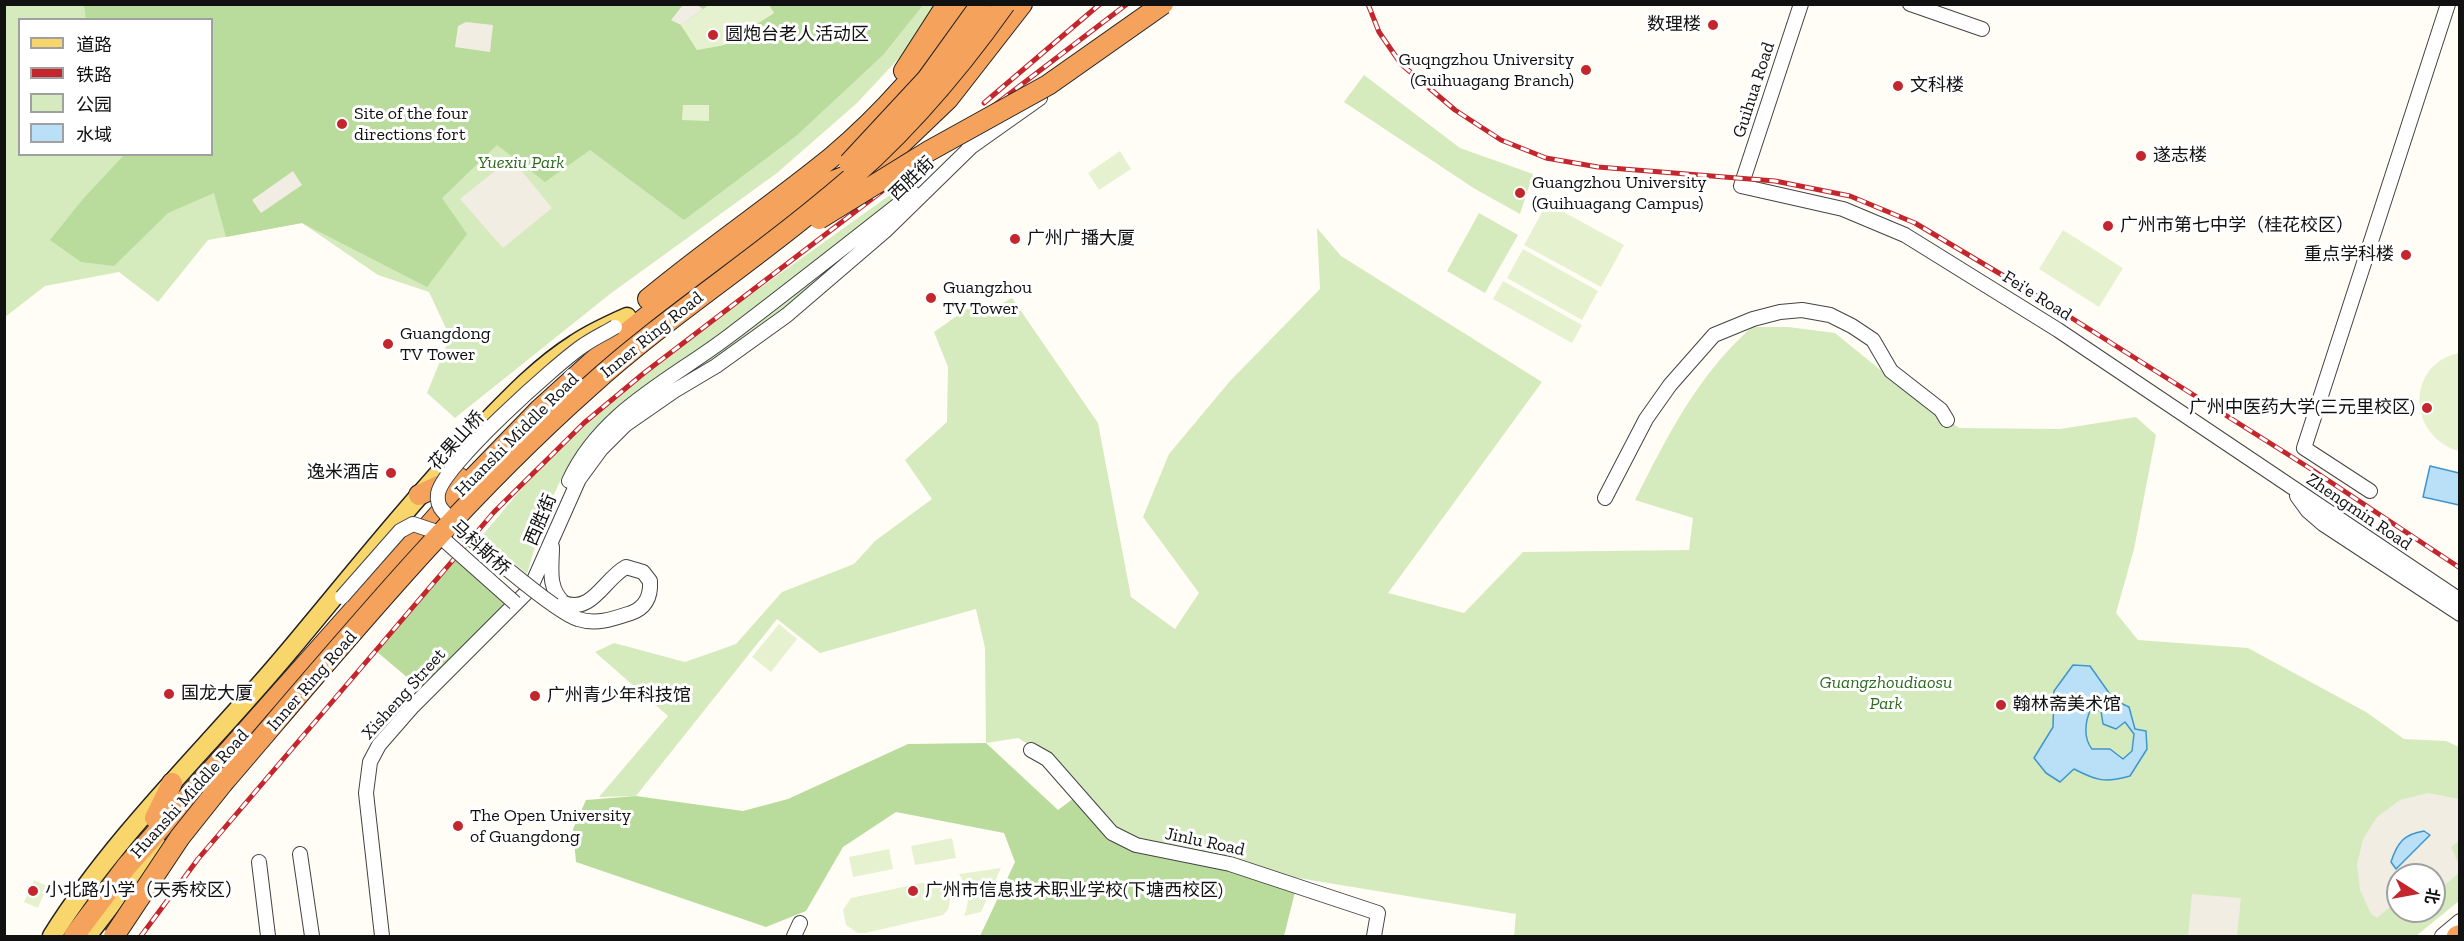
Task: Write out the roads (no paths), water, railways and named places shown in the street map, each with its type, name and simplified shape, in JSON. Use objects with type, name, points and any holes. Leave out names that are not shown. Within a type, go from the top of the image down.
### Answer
[{"type":"highway","points":[[870,121],[947,4]]},
{"type":"highway","points":[[870,121],[895,92],[956,4]]},
{"type":"highway","name":"Huanshi Middle Road","points":[[75,933],[109,872],[162,824],[458,477],[549,386],[621,322],[698,258],[804,179],[870,121],[929,58],[968,4]]},
{"type":"highway","name":"Inner Ring Road","points":[[102,936],[165,842],[213,781],[465,495],[534,424],[585,377],[670,306],[797,210],[862,151],[927,79],[981,4]]},
{"type":"highway","points":[[172,783],[162,824],[186,819],[251,735],[450,519],[537,430],[604,368],[780,226],[880,141],[922,100],[960,54],[995,4]]},
{"type":"highway","name":"Inner Ring Road","points":[[114,936],[180,837],[223,783],[467,506],[528,443],[590,385],[643,340],[831,196],[891,141],[944,84],[1005,4]]},
{"type":"highway","points":[[780,226],[840,193],[902,144],[955,91],[1022,4]]},
{"type":"highway","points":[[718,283],[929,151],[1048,85],[1163,4]]},
{"type":"highway","points":[[828,183],[870,166],[902,144]]},
{"type":"highway","points":[[419,495],[458,477]]},
{"type":"highway","name":"Huanshi Middle Road","points":[[75,933],[112,884],[190,795],[251,735]]},
{"type":"main road","name":"Huanshi Middle Road","points":[[52,936],[94,875],[290,650],[319,612],[419,495],[496,412],[563,352],[621,322]]},
{"type":"main road","points":[[162,824],[190,795]]},
{"type":"street","name":"Guihua Road","points":[[1741,186],[1801,4]]},
{"type":"street","points":[[1910,4],[1982,29]]},
{"type":"street","points":[[2370,491],[2304,448],[2448,4]]},
{"type":"street","name":"西胜街","points":[[515,603],[533,571],[576,467],[593,440],[629,405],[726,338],[973,145],[1133,36]]},
{"type":"street","name":"西胜街","points":[[515,603],[534,583],[583,472],[625,425],[674,391],[716,366],[788,315],[885,231],[973,145]]},
{"type":"street","name":"Fei'e Road","points":[[1741,186],[1844,209],[1905,235],[2058,330],[2292,487]]},
{"type":"street","points":[[1605,498],[1646,419],[1670,385],[1714,334],[1771,315],[1802,310],[1830,315],[1852,326],[1873,340],[1891,371],[1941,410],[1947,420]]},
{"type":"street","name":"花果山桥","points":[[552,539],[551,580],[556,597],[564,603],[582,605],[592,599],[613,574],[626,567],[643,572],[650,581],[650,595],[638,610],[606,621],[573,618],[549,602],[449,517],[441,509],[438,494],[449,473],[516,403],[583,346],[621,322]]},
{"type":"street","name":"Zhengmin Road","points":[[2292,487],[2322,510],[2460,600]]},
{"type":"street","name":"Zhengmin Road","points":[[2292,487],[2301,503],[2323,524],[2460,614]]},
{"type":"street","name":"马科斯桥","points":[[290,650],[342,597],[400,531],[413,524],[425,526],[434,531],[515,603]]},
{"type":"street","name":"Xisheng Street","points":[[382,936],[366,792],[370,762],[379,745],[396,725],[515,603]]},
{"type":"street","name":"Jinlu Road","points":[[1031,750],[1047,759],[1112,833],[1136,845],[1230,864],[1378,913],[1374,936]]},
{"type":"street","points":[[300,854],[312,936]]},
{"type":"street","points":[[259,862],[268,936]]},
{"type":"street","points":[[2442,936],[2460,921]]},
{"type":"street","points":[[794,936],[800,923]]},
{"type":"water","points":[[2430,466],[2459,473],[2459,505],[2423,497]]},
{"type":"water","points":[[2073,665],[2090,666],[2114,700],[2129,707],[2135,729],[2146,731],[2147,749],[2130,776],[2101,780],[2074,769],[2060,782],[2046,773],[2034,758],[2053,727],[2054,691]],"holes":[[[2091,709],[2101,711],[2103,724],[2116,729],[2125,722],[2134,734],[2132,751],[2123,759],[2110,749],[2092,749],[2089,745],[2086,729],[2089,714]]]},
{"type":"water","points":[[2424,831],[2430,835],[2402,863],[2392,863],[2402,840],[2411,834]]},
{"type":"railway","points":[[984,103],[1100,4]]},
{"type":"railway","points":[[141,936],[198,859],[494,512],[584,423],[644,373],[1127,4]]},
{"type":"railway","points":[[1368,4],[1379,32],[1401,64],[1455,110],[1501,140],[1546,158],[1598,167],[1775,181],[1850,196],[1915,223],[2024,288],[2311,469],[2460,568]]},
{"type":"place","name":"数理楼","points":[[1713,25]]},
{"type":"place","name":"圆炮台老人活动区","points":[[713,35]]},
{"type":"place","name":"Guqngzhou University (Guihuagang Branch)","points":[[1586,70]]},
{"type":"place","name":"文科楼","points":[[1898,86]]},
{"type":"place","name":"Site of the four directions fort","points":[[342,124]]},
{"type":"place","name":"遂志楼","points":[[2141,156]]},
{"type":"place","name":"Guangzhou University (Guihuagang Campus)","points":[[1520,193]]},
{"type":"place","name":"广州市第七中学（桂花校区）","points":[[2108,226]]},
{"type":"place","name":"广州广播大厦","points":[[1015,239]]},
{"type":"place","name":"重点学科楼","points":[[2406,255]]},
{"type":"place","name":"Guangzhou TV Tower","points":[[931,298]]},
{"type":"place","name":"Guangdong TV Tower","points":[[388,344]]},
{"type":"place","name":"广州中医药大学(三元里校区)","points":[[2427,408]]},
{"type":"place","name":"逸米酒店","points":[[391,473]]},
{"type":"place","name":"国龙大厦","points":[[169,694]]},
{"type":"place","name":"广州青少年科技馆","points":[[535,696]]},
{"type":"place","name":"翰林斋美术馆","points":[[2001,705]]},
{"type":"place","name":"The Open University of Guangdong","points":[[458,826]]},
{"type":"place","name":"小北路小学（天秀校区）","points":[[33,891]]},
{"type":"place","name":"广州市信息技术职业学校(下塘西校区)","points":[[913,891]]},
{"type":"park label","name":"Yuexiu Park","points":[[521,163]]},
{"type":"park label","name":"Guangzhoudiaosu Park","points":[[1886,693]]}]
